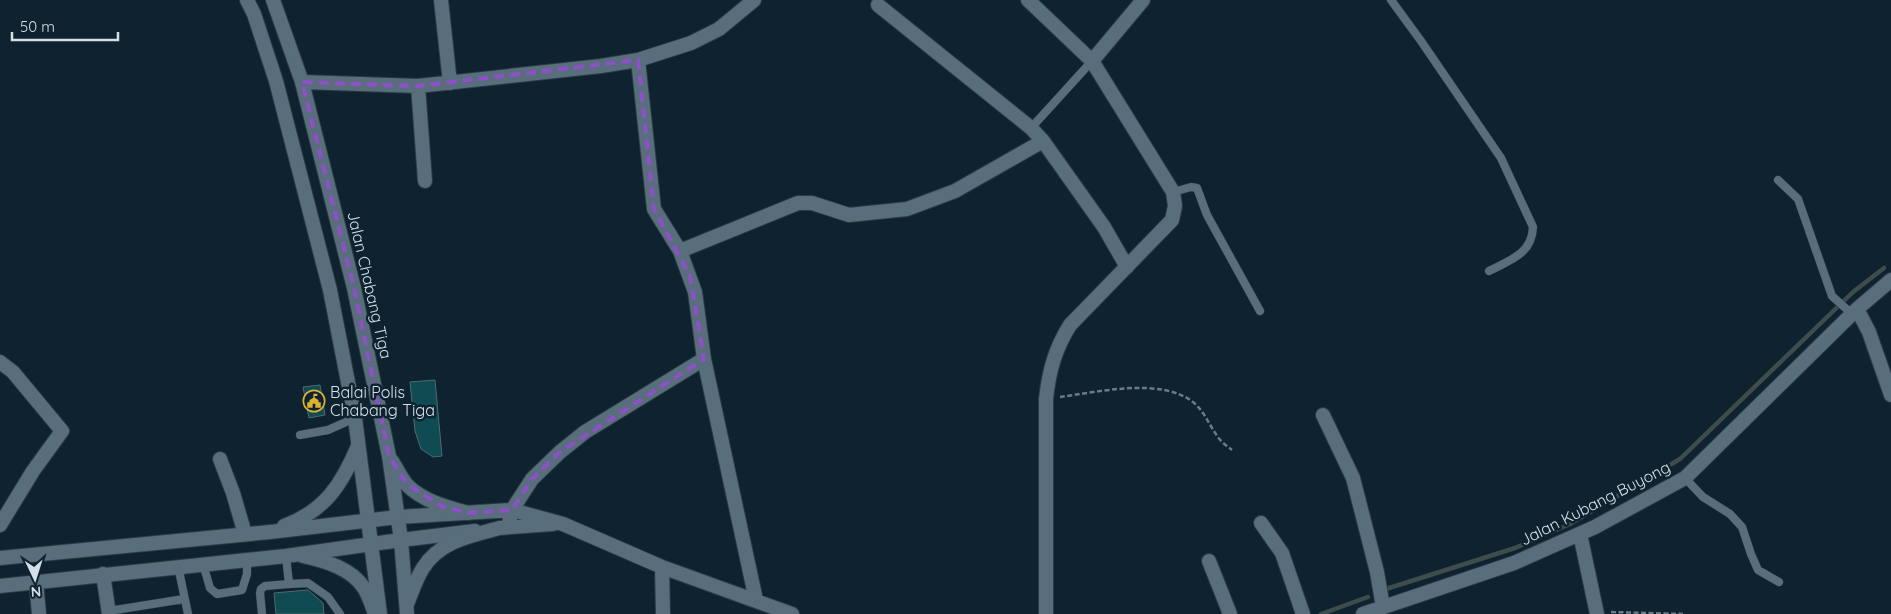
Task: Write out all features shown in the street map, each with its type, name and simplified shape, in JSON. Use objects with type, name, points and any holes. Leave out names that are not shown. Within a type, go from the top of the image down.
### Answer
[{"type":"street","points":[[247,0],[254,14],[276,81],[324,264],[355,418],[380,614]]},
{"type":"street","name":"Jalan Chabang Tiga","points":[[273,0],[302,82],[354,288],[389,456],[401,540],[407,610]]},
{"type":"street","points":[[441,0],[450,83]]},
{"type":"street","points":[[302,82],[418,86],[601,66],[638,60],[691,43],[720,29],[754,0]]},
{"type":"street","points":[[1028,0],[1092,61],[1173,192],[1175,206],[1172,220],[1070,325],[1061,339],[1052,362],[1046,398],[1046,614]]},
{"type":"street","points":[[1092,61],[1142,0]]},
{"type":"street","points":[[878,2],[1031,128],[1043,141],[1104,227],[1127,267]]},
{"type":"street","points":[[638,60],[654,209],[680,251],[696,300],[704,358],[756,600]]},
{"type":"street","points":[[418,86],[425,181]]},
{"type":"street","points":[[680,251],[798,203],[812,203],[849,215],[907,209],[955,191],[1043,141]]},
{"type":"street","name":"Jalan Kubang Buyong","points":[[1363,614],[1514,563],[1580,534],[1686,478],[1852,310],[1891,280]]},
{"type":"street","points":[[1852,310],[1870,332],[1891,395]]},
{"type":"street","points":[[407,610],[422,569],[431,556],[446,546],[467,537],[502,528],[532,479],[560,452],[585,432],[704,358]]},
{"type":"street","points":[[0,362],[13,372],[62,431],[33,470],[0,525]]},
{"type":"street","points":[[1323,415],[1353,478],[1377,572],[1383,607]]},
{"type":"street","points":[[270,532],[294,523],[329,498],[350,465],[359,444]]},
{"type":"street","points":[[389,456],[407,484],[422,496],[440,506],[468,513]]},
{"type":"street","points":[[220,459],[233,493],[245,534]]},
{"type":"street","points":[[0,558],[270,532],[398,517],[512,510],[563,524],[662,567],[792,614]]},
{"type":"street","points":[[1261,523],[1282,553],[1304,614]]},
{"type":"street","points":[[0,586],[247,560],[502,528],[563,524]]},
{"type":"street","points":[[1580,534],[1597,613]]},
{"type":"street","points":[[289,555],[333,564],[349,574],[364,588],[375,614]]},
{"type":"street","points":[[1209,561],[1230,614]]},
{"type":"street","points":[[662,567],[663,614]]},
{"type":"street","points":[[104,574],[109,612]]},
{"type":"street","points":[[36,582],[39,614]]},
{"type":"lane","points":[[1390,0],[1422,41],[1501,158],[1533,227],[1533,238],[1522,253],[1489,270]]},
{"type":"lane","points":[[1031,128],[1092,61]]},
{"type":"lane","points":[[1778,180],[1798,199],[1832,296],[1852,310]]},
{"type":"lane","points":[[1173,192],[1191,187],[1197,188],[1200,192],[1208,215],[1260,311]]},
{"type":"lane","points":[[300,435],[328,430],[355,418]]},
{"type":"lane","points":[[1686,478],[1703,496],[1730,514],[1742,527],[1758,570],[1779,582]]},
{"type":"lane","points":[[289,555],[289,584]]},
{"type":"lane","points":[[203,564],[210,588],[217,594],[242,590],[247,574],[247,560]]},
{"type":"lane","points":[[178,566],[188,614]]},
{"type":"lane","points":[[262,614],[260,593],[261,589],[265,586],[308,583],[328,596],[340,611],[340,614]]},
{"type":"lane","points":[[109,612],[184,599]]},
{"type":"path","points":[[1046,398],[1141,388],[1161,389],[1179,394],[1192,402],[1204,414],[1218,438],[1232,450]]},
{"type":"path","points":[[1597,613],[1683,614]]},
{"type":"highlighted area","points":[[638,60],[654,209],[690,276],[704,359],[560,452],[532,479],[512,510],[468,513],[441,506],[407,484],[389,456],[354,288],[302,82],[418,86]]},
{"type":"building","points":[[435,380],[442,456],[433,457],[421,449],[415,431],[410,382]]},
{"type":"building","name":"Balai Polis Chabang Tiga","points":[[320,385],[325,415],[309,418],[303,387]]},
{"type":"building","points":[[308,590],[323,603],[324,614],[276,614],[274,593]]},
{"type":"waterway","points":[[1386,589],[1515,548],[1570,524],[1680,459],[1853,292],[1884,268]]},
{"type":"waterway","points":[[1321,614],[1368,597]]},
{"type":"place","name":"Balai Polis Chabang Tiga","points":[[314,401]]}]
